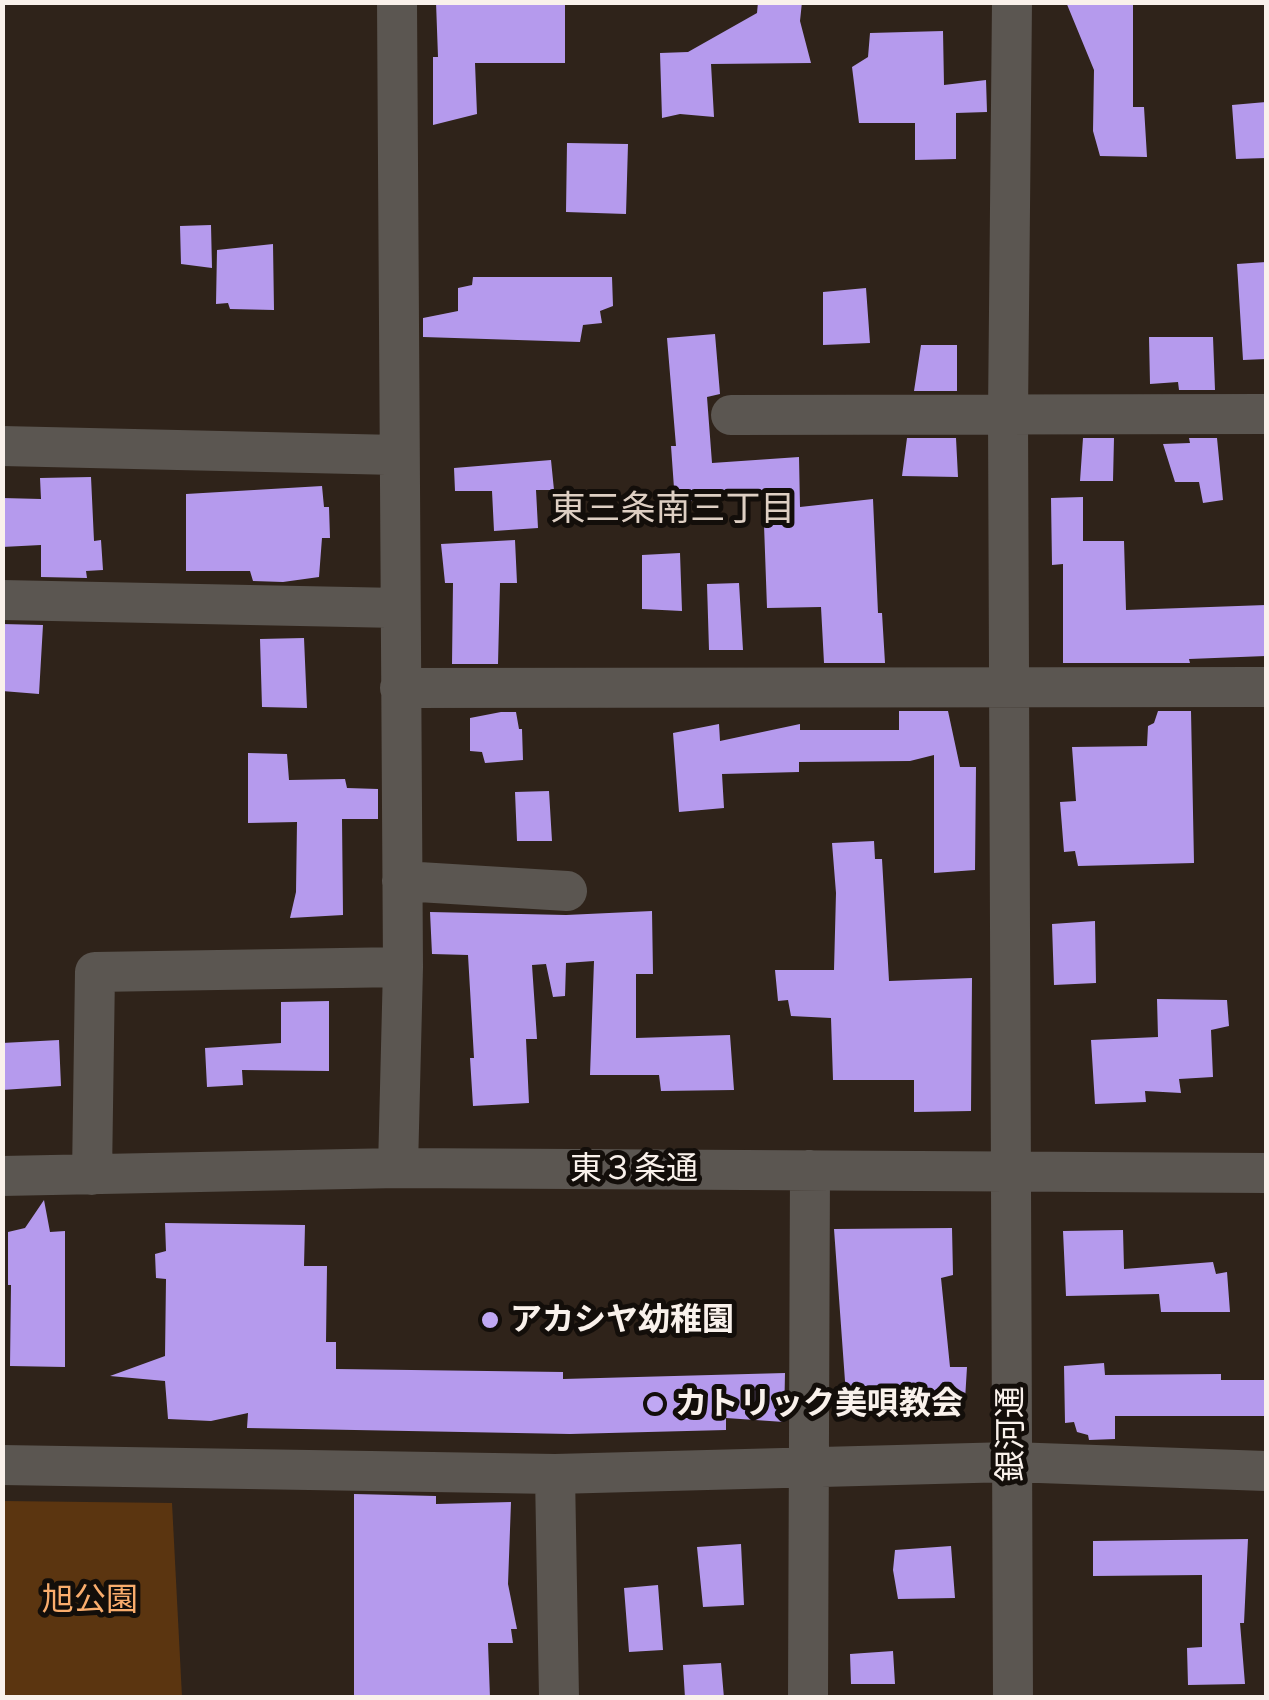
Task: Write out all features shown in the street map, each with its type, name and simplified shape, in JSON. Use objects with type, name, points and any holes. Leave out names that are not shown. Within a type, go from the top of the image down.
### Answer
[{"type":"street","points":[[396,2],[403,967],[398,1168]]},
{"type":"street","name":"銀河通","points":[[1012,2],[1008,414],[1014,1698]]},
{"type":"street","points":[[731,414],[1266,414]]},
{"type":"street","points":[[2,446],[398,455]]},
{"type":"street","points":[[2,600],[399,608]]},
{"type":"street","points":[[400,688],[1266,687]]},
{"type":"street","points":[[402,881],[568,891]]},
{"type":"street","points":[[92,1176],[94,972],[403,967]]},
{"type":"street","name":"東３条通","points":[[2,1176],[398,1168],[1266,1172]]},
{"type":"street","points":[[808,1698],[810,1170]]},
{"type":"street","points":[[2,1465],[556,1474],[1011,1462],[1266,1471]]},
{"type":"street","points":[[556,1474],[559,1698]]},
{"type":"green space","name":"旭公園","points":[[3,1501],[172,1503],[182,1697],[3,1697]]},
{"type":"building","points":[[436,2],[565,2],[565,63],[475,63],[477,114],[433,125],[433,57],[438,57]]},
{"type":"building","points":[[758,2],[802,2],[800,21],[811,63],[711,64],[714,117],[680,114],[662,118],[660,53],[688,52],[757,13]]},
{"type":"building","points":[[1066,2],[1133,2],[1133,107],[1144,107],[1147,157],[1100,156],[1093,131],[1094,70]]},
{"type":"building","points":[[943,31],[944,85],[986,80],[987,112],[956,113],[956,159],[915,160],[915,123],[859,123],[852,67],[868,57],[870,33]]},
{"type":"building","points":[[1266,102],[1266,158],[1236,159],[1232,105]]},
{"type":"building","points":[[567,143],[628,144],[626,214],[566,212]]},
{"type":"building","points":[[211,225],[212,268],[181,264],[180,226]]},
{"type":"building","points":[[273,244],[274,310],[230,309],[228,303],[216,304],[217,250]]},
{"type":"building","points":[[1266,262],[1266,359],[1243,360],[1237,264]]},
{"type":"building","points":[[473,277],[612,277],[613,306],[600,311],[602,323],[583,325],[580,342],[423,337],[423,318],[458,311],[458,288],[472,285]]},
{"type":"building","points":[[866,288],[870,343],[823,345],[823,292]]},
{"type":"building","points":[[715,334],[720,394],[707,397],[712,463],[799,457],[800,507],[873,499],[878,613],[882,613],[885,663],[824,663],[821,607],[767,608],[763,497],[675,502],[671,446],[676,446],[667,338]]},
{"type":"building","points":[[1149,337],[1213,337],[1215,390],[1179,390],[1178,382],[1150,384]]},
{"type":"building","points":[[921,345],[957,345],[957,391],[914,391]]},
{"type":"building","points":[[907,438],[956,438],[958,477],[902,476]]},
{"type":"building","points":[[1083,438],[1114,438],[1113,481],[1080,481]]},
{"type":"building","points":[[1189,438],[1217,438],[1223,500],[1203,503],[1199,482],[1175,482],[1163,444],[1190,443]]},
{"type":"building","points":[[551,460],[554,490],[536,490],[538,528],[494,531],[492,491],[455,491],[454,468]]},
{"type":"building","points":[[91,477],[94,541],[101,540],[103,570],[86,571],[87,578],[41,577],[41,545],[2,547],[2,498],[41,499],[40,478]]},
{"type":"building","points":[[322,486],[324,507],[329,507],[330,538],[322,538],[319,577],[253,581],[250,571],[186,571],[186,494]]},
{"type":"building","points":[[1083,497],[1083,541],[1124,541],[1126,610],[1266,605],[1266,656],[1189,659],[1190,663],[1063,663],[1063,564],[1052,565],[1051,498]]},
{"type":"building","points":[[515,540],[517,583],[500,583],[498,664],[452,664],[453,583],[445,583],[441,544]]},
{"type":"building","points":[[680,553],[682,611],[642,609],[642,555]]},
{"type":"building","points":[[739,583],[743,650],[709,650],[707,584]]},
{"type":"building","points":[[2,624],[43,625],[39,694],[2,691]]},
{"type":"building","points":[[304,638],[307,708],[262,707],[260,639]]},
{"type":"building","points":[[899,711],[948,711],[960,767],[976,767],[975,870],[934,873],[934,755],[910,761],[799,762],[799,772],[722,774],[724,808],[679,812],[673,733],[719,724],[720,741],[800,724],[800,730],[899,730]]},
{"type":"building","points":[[1158,711],[1191,711],[1194,863],[1078,866],[1075,851],[1064,852],[1060,802],[1076,801],[1072,747],[1147,746],[1148,726],[1154,723]]},
{"type":"building","points":[[516,712],[522,729],[523,760],[485,763],[482,752],[470,751],[470,718]]},
{"type":"building","points":[[248,753],[287,754],[289,780],[345,779],[347,788],[378,789],[378,819],[342,819],[343,915],[290,918],[296,892],[297,822],[248,823]]},
{"type":"building","points":[[549,791],[552,841],[517,841],[515,792]]},
{"type":"building","points":[[874,841],[875,859],[882,859],[889,981],[972,978],[971,1111],[914,1112],[914,1080],[833,1080],[831,1018],[791,1016],[788,1000],[778,1001],[775,970],[834,970],[836,893],[832,843]]},
{"type":"building","points":[[652,911],[653,974],[636,974],[636,1038],[730,1035],[734,1090],[661,1091],[659,1075],[590,1075],[594,961],[566,963],[565,996],[553,997],[546,964],[532,965],[537,1039],[526,1039],[529,1103],[473,1106],[468,955],[432,954],[430,912],[566,915]]},
{"type":"building","points":[[1095,921],[1096,983],[1054,985],[1052,924]]},
{"type":"building","points":[[1157,999],[1227,1000],[1229,1026],[1211,1030],[1213,1077],[1179,1079],[1181,1093],[1145,1091],[1146,1102],[1095,1104],[1091,1040],[1158,1037]]},
{"type":"building","points":[[329,1001],[329,1071],[242,1070],[243,1085],[207,1087],[205,1048],[281,1043],[281,1002]]},
{"type":"building","points":[[59,1040],[61,1086],[2,1090],[2,1043]]},
{"type":"building","points":[[44,1200],[50,1232],[65,1231],[65,1367],[10,1366],[8,1232],[25,1228]]},
{"type":"building","points":[[165,1223],[305,1225],[304,1266],[327,1266],[326,1342],[336,1342],[336,1369],[563,1372],[563,1379],[785,1373],[784,1422],[726,1418],[726,1430],[570,1434],[247,1428],[248,1413],[211,1421],[168,1419],[165,1381],[110,1376],[165,1356],[166,1279],[156,1278],[155,1254],[166,1251]]},
{"type":"building","points":[[952,1228],[953,1275],[941,1278],[950,1367],[967,1367],[965,1400],[873,1401],[872,1394],[846,1395],[834,1229]]},
{"type":"building","points":[[1123,1230],[1124,1269],[1213,1262],[1216,1274],[1227,1272],[1230,1312],[1161,1312],[1159,1294],[1066,1296],[1063,1231]]},
{"type":"building","points":[[1104,1363],[1105,1375],[1221,1374],[1221,1380],[1266,1380],[1266,1416],[1115,1416],[1115,1439],[1089,1440],[1088,1435],[1077,1432],[1074,1422],[1065,1423],[1064,1366]]},
{"type":"building","points":[[354,1494],[436,1496],[436,1504],[511,1502],[508,1584],[517,1629],[511,1629],[513,1643],[488,1643],[490,1698],[354,1698]]},
{"type":"building","points":[[1248,1539],[1244,1623],[1240,1623],[1245,1684],[1188,1685],[1187,1648],[1202,1647],[1202,1575],[1093,1576],[1093,1541]]},
{"type":"building","points":[[741,1544],[744,1605],[703,1607],[697,1547]]},
{"type":"building","points":[[951,1546],[955,1598],[898,1599],[893,1570],[895,1550]]},
{"type":"building","points":[[658,1585],[663,1650],[629,1652],[624,1588]]},
{"type":"building","points":[[893,1651],[895,1684],[851,1684],[850,1654]]},
{"type":"building","points":[[721,1663],[724,1698],[685,1698],[683,1665]]},
{"type":"place","name":"アカシヤ幼稚園","points":[[490,1320]]},
{"type":"place","name":"カトリック美唄教会","points":[[655,1404]]},
{"type":"district","name":"東三条南三丁目","points":[[673,509]]}]
